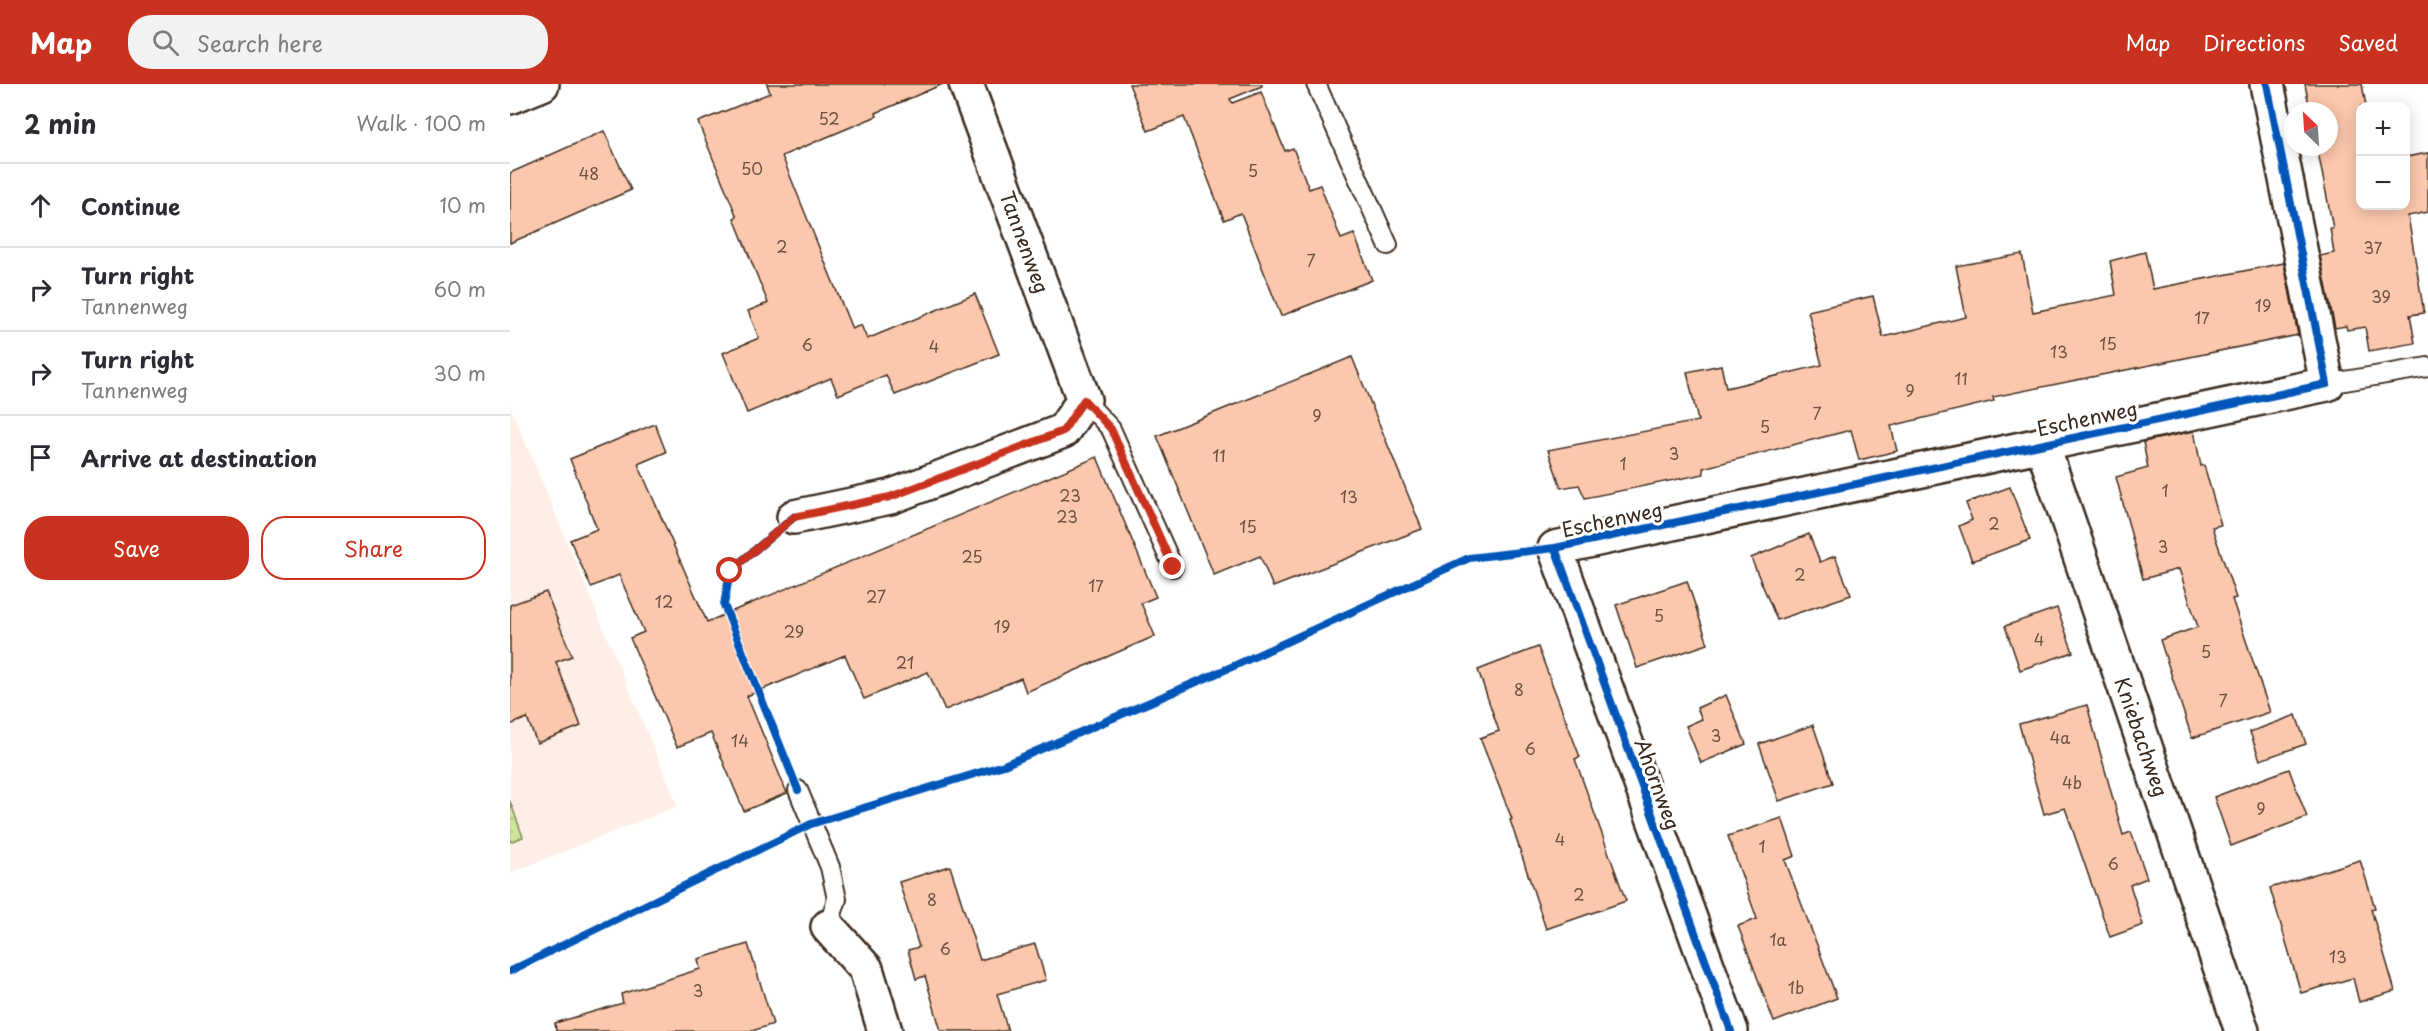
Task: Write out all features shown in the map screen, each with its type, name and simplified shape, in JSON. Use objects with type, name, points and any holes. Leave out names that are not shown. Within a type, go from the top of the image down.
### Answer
[{"type":"street","points":[[510,97],[542,84]]},
{"type":"street","name":"Tannenweg","points":[[966,84],[1084,400]]},
{"type":"street","points":[[2267,84],[2327,384]]},
{"type":"street","name":"Eschenweg","points":[[1555,548],[2327,384]]},
{"type":"street","points":[[794,517],[890,497],[1063,431],[1084,400]]},
{"type":"street","name":"Kniebachweg","points":[[2042,444],[2242,1031]]},
{"type":"street","name":"Ahornweg","points":[[1555,548],[1731,1031]]},
{"type":"street","points":[[828,927],[867,969],[885,1031]]},
{"type":"lane","points":[[1316,84],[1388,246]]},
{"type":"lane","name":"Eschenweg","points":[[2327,384],[2428,367]]},
{"type":"lane","name":"Tannenweg","points":[[1084,400],[1111,429],[1173,567]]},
{"type":"lane","points":[[798,790],[830,867],[837,898],[828,927]]},
{"type":"shaded area","points":[[510,406],[678,806],[510,873]]},
{"type":"green space","points":[[510,801],[523,837],[510,842]]},
{"type":"building","points":[[767,84],[943,84],[876,113],[877,116],[782,156],[852,329],[861,325],[867,339],[975,294],[999,354],[895,395],[886,375],[838,395],[831,378],[747,413],[723,353],[759,338],[748,311],[768,303],[734,218],[737,217],[698,122],[770,93]]},
{"type":"building","points":[[1129,84],[1262,84],[1262,86],[1230,99],[1232,103],[1261,92],[1285,151],[1293,148],[1309,189],[1320,185],[1341,239],[1354,234],[1372,280],[1281,316],[1241,213],[1224,220],[1184,117],[1148,131]]},
{"type":"building","points":[[2305,84],[2362,84],[2365,102],[2356,102],[2356,210],[2410,210],[2410,156],[2428,153],[2428,212],[2408,216],[2424,313],[2410,315],[2415,343],[2369,351],[2365,327],[2347,330],[2346,326],[2335,328],[2320,256],[2334,253],[2330,228],[2333,228],[2319,156],[2338,156],[2338,102],[2308,102]]},
{"type":"building","points":[[604,131],[631,190],[510,243],[510,173]]},
{"type":"building","points":[[2145,252],[2153,289],[2284,263],[2298,335],[1993,397],[1994,401],[1891,426],[1897,451],[1859,460],[1851,430],[1703,468],[1704,474],[1585,498],[1579,485],[1561,488],[1548,450],[1698,421],[1687,372],[1721,365],[1726,388],[1822,365],[1808,311],[1873,296],[1883,337],[1966,317],[1956,266],[2022,254],[2033,312],[2116,295],[2110,261]]},
{"type":"building","points":[[1352,357],[1422,529],[1273,587],[1260,556],[1214,575],[1157,436]]},
{"type":"building","points":[[655,424],[666,452],[638,464],[707,622],[1097,457],[1156,597],[1141,603],[1155,636],[1026,692],[1021,678],[945,710],[928,672],[864,699],[845,655],[747,696],[787,793],[744,811],[711,733],[677,747],[630,638],[644,632],[619,575],[591,587],[570,540],[597,529],[570,459]]},
{"type":"building","points":[[2194,431],[2201,466],[2204,465],[2221,525],[2212,527],[2236,598],[2232,599],[2270,712],[2192,738],[2160,640],[2198,627],[2179,569],[2143,579],[2116,477],[2148,468],[2143,442]]},
{"type":"building","points":[[2010,487],[2030,540],[1972,561],[1959,526],[1972,520],[1966,503]]},
{"type":"building","points":[[1809,534],[1820,562],[1835,556],[1851,595],[1777,620],[1751,558]]},
{"type":"building","points":[[1687,581],[1708,644],[1637,668],[1616,605]]},
{"type":"building","points":[[546,592],[572,656],[556,662],[581,726],[537,743],[527,718],[510,725],[510,605]]},
{"type":"building","points":[[2057,608],[2073,652],[2020,670],[2005,626]]},
{"type":"building","points":[[1538,647],[1580,757],[1575,759],[1626,901],[1546,929],[1510,820],[1512,819],[1480,738],[1499,731],[1478,670]]},
{"type":"building","points":[[1726,695],[1746,744],[1701,763],[1686,726],[1702,719],[1697,708]]},
{"type":"building","points":[[2087,705],[2123,835],[2131,832],[2147,878],[2130,885],[2143,925],[2110,937],[2065,808],[2044,814],[2019,724]]},
{"type":"building","points":[[2296,715],[2306,744],[2260,760],[2250,732]]},
{"type":"building","points":[[1813,725],[1833,783],[1779,801],[1759,744]]},
{"type":"building","points":[[2289,769],[2307,817],[2231,846],[2214,797]]},
{"type":"building","points":[[1782,818],[1795,856],[1785,860],[1837,998],[1774,1022],[1738,926],[1757,919],[1728,836]]},
{"type":"building","points":[[2360,860],[2375,908],[2371,909],[2395,991],[2359,1002],[2353,978],[2301,993],[2270,888]]},
{"type":"building","points":[[950,866],[980,960],[1035,944],[1046,980],[997,994],[1008,1031],[941,1031],[925,976],[916,979],[908,950],[919,947],[899,882]]},
{"type":"building","points":[[748,944],[773,1024],[752,1031],[556,1031],[555,1023],[623,1003],[621,994],[700,969],[698,959]]},
{"type":"cycle path","points":[[510,971],[811,824],[1004,765],[1236,665],[1469,558],[1555,548],[2327,384],[2267,84]]},
{"type":"cycle path","points":[[794,517],[730,571],[724,605],[798,790]]},
{"type":"cycle path","points":[[1555,548],[1731,1031]]},
{"type":"route","points":[[730,571],[794,517],[890,497],[1063,431],[1084,400],[1111,429],[1173,567]]}]
